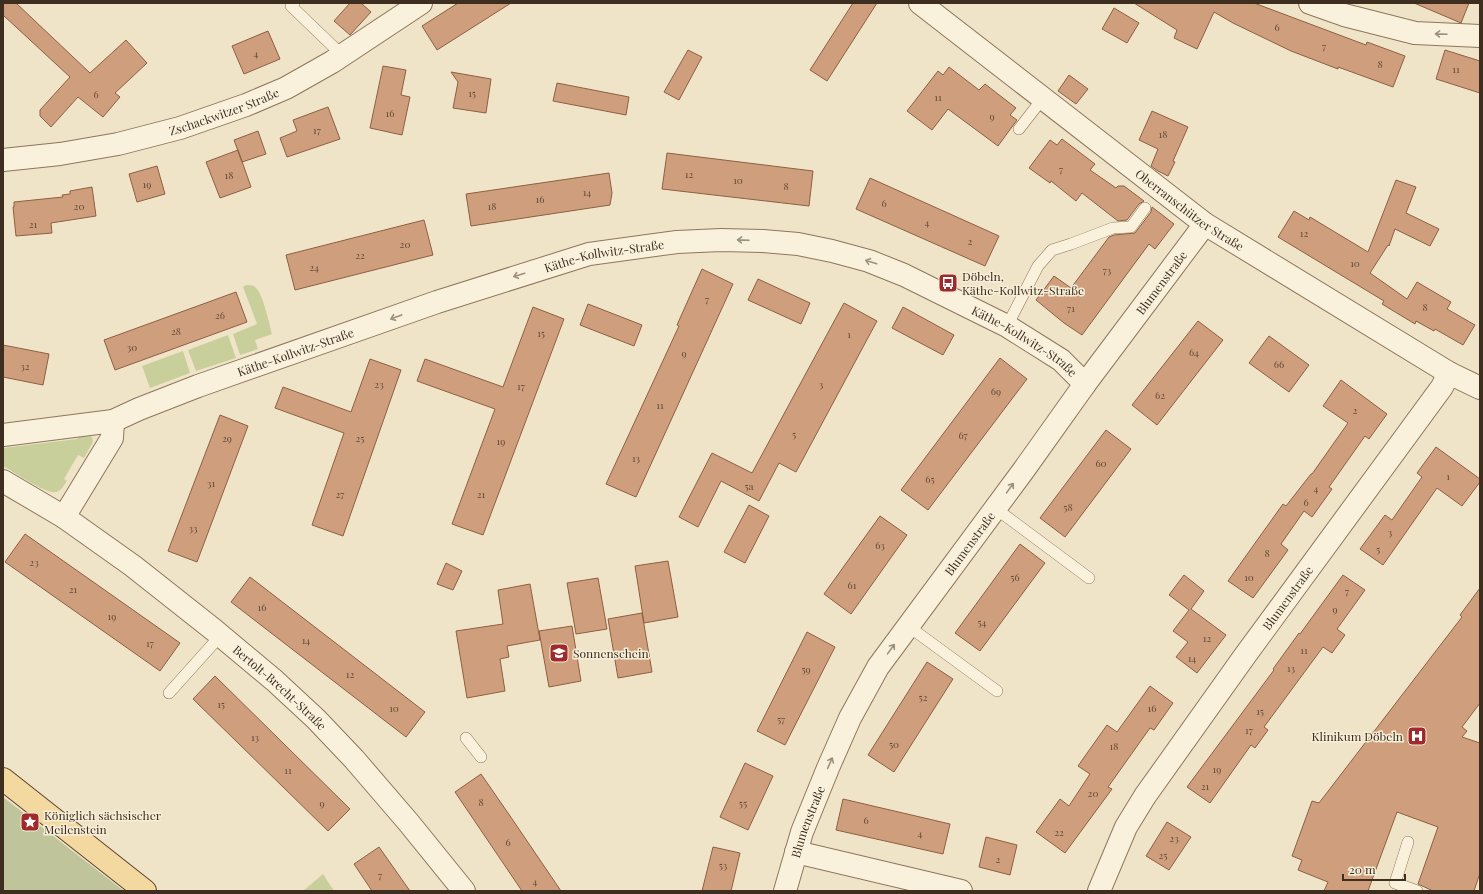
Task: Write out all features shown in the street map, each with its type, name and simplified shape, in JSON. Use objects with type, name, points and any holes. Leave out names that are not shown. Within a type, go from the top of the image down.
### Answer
[{"type":"main road","points":[[3,779],[145,891]]},
{"type":"street","name":"Zschackwitzer Straße","points":[[3,160],[60,154],[118,144],[180,128],[246,105],[286,88],[342,55],[421,3]]},
{"type":"street","name":"Oberranschützer Straße","points":[[920,3],[1205,224],[1449,373],[1480,388]]},
{"type":"street","points":[[1310,3],[1344,15],[1415,33],[1480,36]]},
{"type":"street","name":"Blumenstraße","points":[[785,891],[802,832],[828,768],[850,718],[878,667],[1085,384],[1205,224]]},
{"type":"street","name":"Käthe-Kollwitz-Straße","points":[[3,435],[113,421],[198,386],[504,280],[589,254],[677,242],[721,240],[798,244],[869,261],[907,276],[1007,326],[1061,360],[1085,384]]},
{"type":"street","name":"Blumenstraße","points":[[1099,891],[1126,827],[1145,796],[1244,656],[1442,387],[1449,373]]},
{"type":"street","points":[[3,481],[64,517],[112,438],[113,421]]},
{"type":"street","name":"Bertolt-Brecht-Straße","points":[[64,517],[133,566],[221,635],[276,681],[316,719],[348,753],[409,823],[464,891]]},
{"type":"street","points":[[796,852],[961,891]]},
{"type":"lane","points":[[294,3],[291,6],[342,55]]},
{"type":"lane","points":[[1018,129],[1043,98]]},
{"type":"lane","points":[[1007,326],[1038,266],[1052,250],[1113,228],[1131,227],[1146,208]]},
{"type":"lane","points":[[995,508],[1089,578]]},
{"type":"lane","points":[[908,626],[997,691]]},
{"type":"lane","points":[[169,693],[221,635]]},
{"type":"lane","points":[[466,738],[481,757]]},
{"type":"lane","points":[[1408,842],[1395,883],[1417,891]]},
{"type":"green space","points":[[246,285],[254,286],[261,295],[272,334],[255,340],[258,349],[240,355],[233,334],[257,324],[243,287]]},
{"type":"green space","points":[[228,335],[236,358],[196,371],[188,350]]},
{"type":"green space","points":[[183,351],[190,373],[150,388],[142,366]]},
{"type":"green space","points":[[80,435],[92,437],[93,442],[84,458],[78,455],[64,479],[67,481],[62,488],[56,492],[45,490],[3,466],[3,448],[77,439]]},
{"type":"green space","points":[[3,797],[124,891],[3,891]]},
{"type":"green space","points":[[323,874],[334,891],[303,891]]},
{"type":"building","points":[[3,3],[16,3],[90,73],[126,40],[147,63],[115,93],[120,97],[103,117],[78,97],[51,127],[40,116],[40,110],[70,77],[3,15]]},
{"type":"building","points":[[350,3],[361,3],[371,12],[350,35],[334,21]]},
{"type":"building","points":[[458,3],[511,3],[437,50],[422,26]]},
{"type":"building","points":[[853,3],[877,3],[827,81],[810,70]]},
{"type":"building","points":[[1134,3],[1254,3],[1366,45],[1367,42],[1405,56],[1393,87],[1338,67],[1338,69],[1291,51],[1233,23],[1214,12],[1197,49],[1174,38],[1177,30]]},
{"type":"building","points":[[1414,3],[1469,3],[1461,23]]},
{"type":"building","points":[[1114,8],[1139,23],[1127,43],[1102,29]]},
{"type":"building","points":[[268,31],[280,59],[244,74],[232,46]]},
{"type":"building","points":[[688,50],[702,57],[679,100],[664,92]]},
{"type":"building","points":[[1445,50],[1480,61],[1480,93],[1436,79]]},
{"type":"building","points":[[383,66],[406,70],[401,95],[410,97],[402,135],[370,128]]},
{"type":"building","points":[[949,67],[979,90],[985,84],[1016,108],[1010,115],[1017,120],[998,146],[948,109],[932,130],[907,111],[938,71],[943,75]]},
{"type":"building","points":[[451,72],[491,79],[486,113],[453,108],[458,82]]},
{"type":"building","points":[[1069,75],[1088,89],[1076,104],[1058,91]]},
{"type":"building","points":[[557,83],[629,97],[626,115],[553,101]]},
{"type":"building","points":[[328,107],[340,139],[287,157],[280,138],[297,131],[293,120]]},
{"type":"building","points":[[1152,111],[1188,127],[1168,176],[1151,166],[1158,149],[1139,140]]},
{"type":"building","points":[[258,131],[266,154],[242,162],[234,140]]},
{"type":"building","points":[[1062,139],[1095,164],[1090,170],[1116,188],[1118,186],[1124,186],[1144,201],[1139,204],[1127,220],[1118,221],[1082,193],[1076,201],[1051,181],[1050,183],[1029,168],[1050,140],[1057,145]]},
{"type":"building","points":[[238,150],[251,187],[220,198],[206,162]]},
{"type":"building","points":[[667,153],[813,171],[809,206],[662,189]]},
{"type":"building","points":[[157,166],[165,194],[137,202],[129,174]]},
{"type":"building","points":[[609,173],[612,193],[610,205],[471,226],[466,194]]},
{"type":"building","points":[[870,178],[999,236],[985,266],[856,209]]},
{"type":"building","points":[[1396,180],[1416,187],[1406,213],[1439,229],[1430,246],[1395,229],[1389,246],[1388,245],[1370,273],[1407,299],[1417,282],[1451,302],[1447,309],[1475,325],[1463,345],[1435,329],[1434,331],[1416,321],[1415,324],[1382,304],[1384,301],[1278,237],[1294,211],[1309,220],[1310,217],[1368,252]]},
{"type":"building","points":[[92,187],[96,216],[51,223],[52,233],[16,236],[13,207],[14,202],[63,197],[62,195],[70,194],[70,191]]},
{"type":"building","points":[[1152,207],[1174,224],[1155,249],[1149,244],[1082,335],[1064,323],[1036,300],[1054,276],[1071,288],[1109,237],[1114,235],[1135,233],[1151,212]]},
{"type":"building","points":[[424,220],[433,255],[295,290],[286,255]]},
{"type":"building","points":[[702,269],[733,284],[636,497],[606,484],[679,326],[677,325]]},
{"type":"building","points":[[758,279],[810,303],[801,324],[748,300]]},
{"type":"building","points":[[236,292],[247,322],[115,370],[104,340]]},
{"type":"building","points":[[844,303],[877,321],[796,472],[779,463],[759,501],[721,481],[698,527],[679,517],[712,453],[752,473]]},
{"type":"building","points":[[588,304],[642,325],[634,346],[580,325]]},
{"type":"building","points":[[533,307],[564,319],[483,535],[452,524],[495,409],[417,381],[425,359],[503,387]]},
{"type":"building","points":[[903,307],[954,335],[943,355],[892,328]]},
{"type":"building","points":[[1198,321],[1223,340],[1157,425],[1132,405]]},
{"type":"building","points":[[1269,336],[1309,365],[1289,392],[1249,363]]},
{"type":"building","points":[[3,345],[49,354],[43,385],[3,377]]},
{"type":"building","points":[[1000,358],[1027,379],[928,510],[901,490]]},
{"type":"building","points":[[370,359],[401,370],[343,536],[312,525],[344,433],[275,408],[283,387],[351,412]]},
{"type":"building","points":[[1341,380],[1387,414],[1369,439],[1365,436],[1329,487],[1332,489],[1312,517],[1304,511],[1281,544],[1288,550],[1253,598],[1228,581],[1283,504],[1286,506],[1312,474],[1348,423],[1323,406]]},
{"type":"building","points":[[220,415],[248,426],[197,562],[168,551]]},
{"type":"building","points":[[1106,430],[1131,449],[1065,537],[1040,518]]},
{"type":"building","points":[[1436,447],[1480,479],[1480,482],[1462,506],[1437,488],[1383,565],[1360,549],[1385,515],[1392,520],[1422,477],[1417,473]]},
{"type":"building","points":[[749,505],[769,516],[745,563],[724,552]]},
{"type":"building","points":[[880,516],[907,535],[851,614],[824,594]]},
{"type":"building","points":[[25,534],[180,643],[160,671],[5,562]]},
{"type":"building","points":[[1020,544],[1045,563],[980,651],[955,633]]},
{"type":"building","points":[[668,561],[678,617],[644,623],[635,566]]},
{"type":"building","points":[[446,563],[462,571],[453,590],[437,584]]},
{"type":"building","points":[[1184,575],[1204,591],[1191,609],[1226,635],[1197,673],[1176,657],[1188,642],[1173,631],[1189,610],[1169,595]]},
{"type":"building","points":[[1343,575],[1365,590],[1337,629],[1345,635],[1332,653],[1323,647],[1264,727],[1268,730],[1255,748],[1251,745],[1210,803],[1187,787]]},
{"type":"building","points":[[250,577],[425,712],[406,737],[231,602]]},
{"type":"building","points":[[598,578],[607,629],[576,634],[567,583]]},
{"type":"building","points":[[530,584],[540,640],[507,646],[509,657],[500,659],[505,691],[467,698],[456,631],[503,624],[498,590]]},
{"type":"building","name":"Klinikum Döbeln","points":[[1480,588],[1480,703],[1462,727],[1467,731],[1462,737],[1480,743],[1480,873],[1474,891],[1433,891],[1418,884],[1438,827],[1397,812],[1368,891],[1324,891],[1328,882],[1298,870],[1302,860],[1292,856],[1312,801],[1319,803],[1462,617],[1460,615]]},
{"type":"building","points":[[642,613],[652,672],[618,678],[608,619]]},
{"type":"building","points":[[572,626],[581,681],[549,687],[539,631]]},
{"type":"building","points":[[807,632],[835,647],[785,745],[757,731]]},
{"type":"building","points":[[927,662],[953,679],[894,772],[868,755]]},
{"type":"building","points":[[215,676],[350,809],[328,831],[193,699]]},
{"type":"building","points":[[1150,686],[1173,703],[1154,730],[1150,728],[1108,787],[1112,789],[1065,853],[1036,832],[1060,799],[1069,806],[1090,774],[1078,766],[1107,725],[1117,732]]},
{"type":"building","points":[[745,763],[773,776],[748,830],[720,817]]},
{"type":"building","points":[[481,774],[561,891],[522,891],[455,792]]},
{"type":"building","points":[[843,799],[950,824],[943,854],[836,830]]},
{"type":"building","points":[[1167,822],[1191,837],[1169,870],[1146,856]]},
{"type":"building","points":[[986,837],[1017,845],[1010,875],[979,867]]},
{"type":"building","points":[[379,847],[410,891],[372,891],[354,864]]},
{"type":"building","points":[[713,847],[740,853],[731,891],[702,891]]},
{"type":"place","name":"Döbeln, Käthe-Kollwitz-Straße","points":[[948,283]]},
{"type":"place","name":"Sonnenschein","points":[[559,653]]},
{"type":"place","name":"Klinikum Döbeln","points":[[1417,736]]},
{"type":"place","name":"Königlich sächsischer Meilenstein","points":[[30,822]]}]
